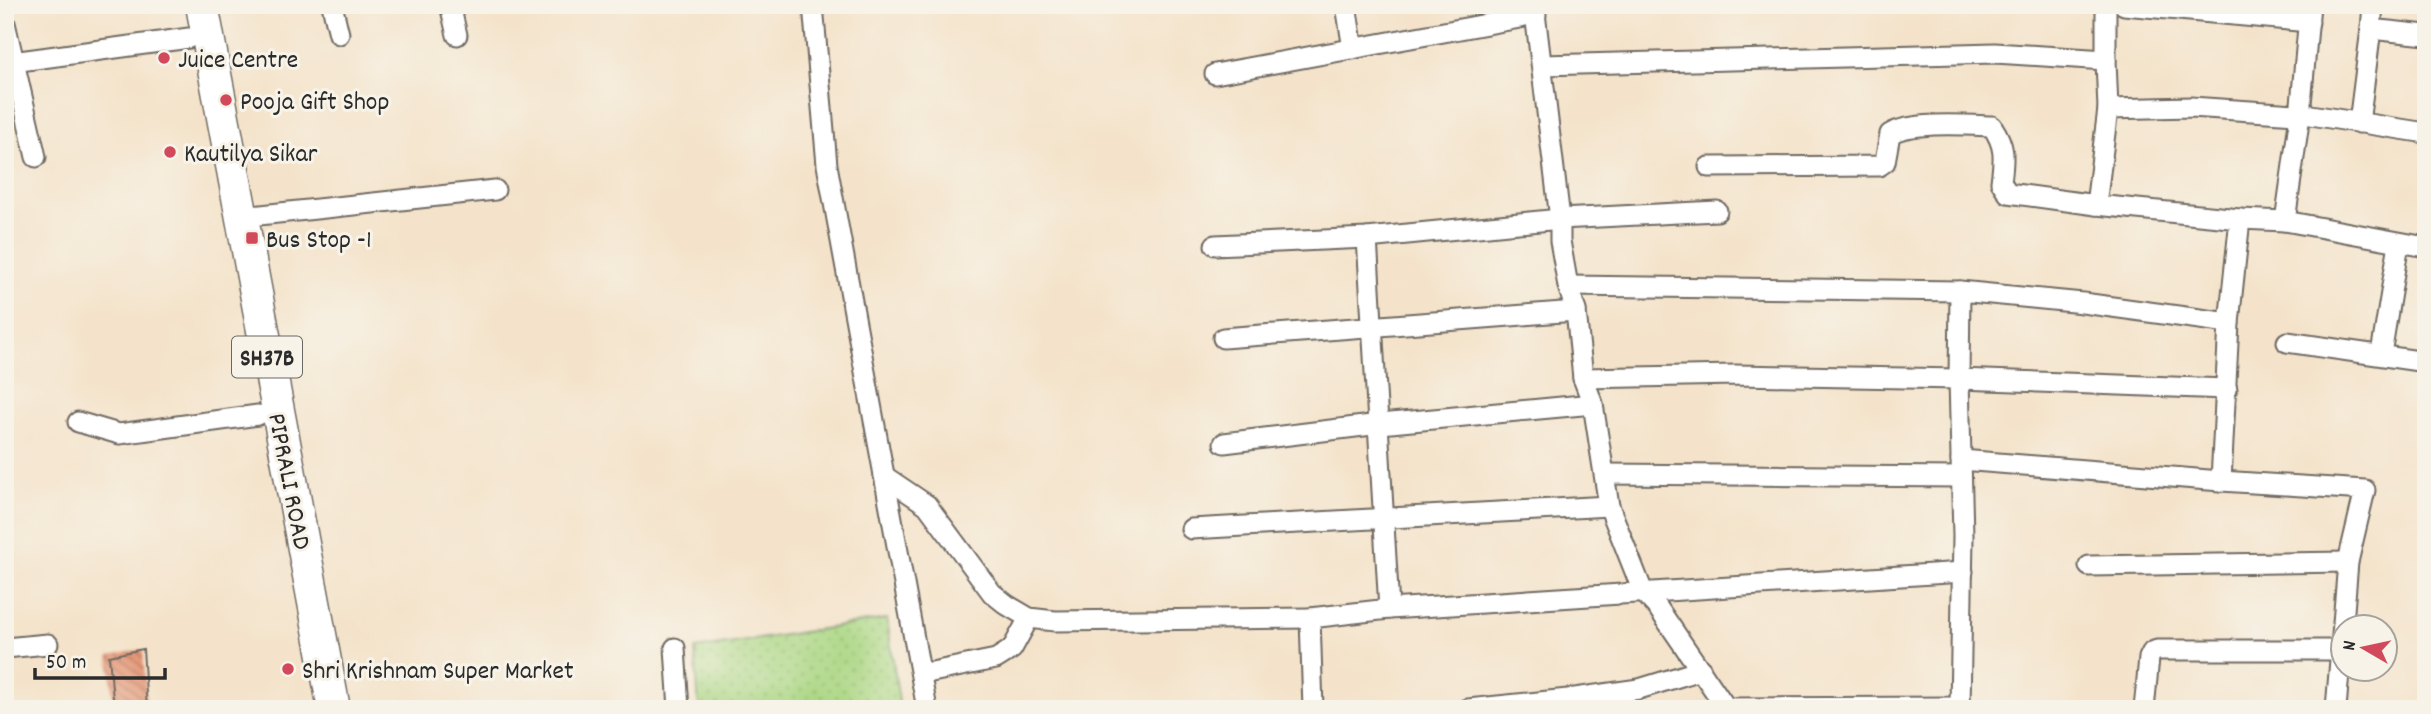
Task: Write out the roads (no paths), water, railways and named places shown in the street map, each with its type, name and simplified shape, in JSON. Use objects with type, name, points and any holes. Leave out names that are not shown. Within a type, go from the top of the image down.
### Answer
[{"type":"main road","points":[[184,5],[220,219],[316,709]]},
{"type":"main road","name":"PIPRALI ROAD","points":[[202,5],[334,709]]},
{"type":"street","points":[[332,5],[339,34]]},
{"type":"street","points":[[450,5],[457,35]]},
{"type":"street","points":[[813,5],[827,165],[927,709]]},
{"type":"street","points":[[1346,5],[1353,48]]},
{"type":"street","points":[[2095,205],[2108,109],[2106,5]]},
{"type":"street","points":[[2124,5],[2310,14],[2300,115],[2285,222]]},
{"type":"street","points":[[2360,123],[2373,5]]},
{"type":"street","points":[[1215,74],[1535,10],[1560,219],[1560,241],[1567,286],[1576,311],[1583,378],[1593,404],[1609,506],[1643,592],[1658,608],[1726,709],[1960,708],[1963,572],[1960,291]]},
{"type":"street","points":[[5,23],[10,63],[36,157]]},
{"type":"street","points":[[2371,29],[2426,35]]},
{"type":"street","points":[[10,63],[189,38]]},
{"type":"street","points":[[1542,65],[1996,53],[2106,60]]},
{"type":"street","points":[[2108,109],[2191,107],[2300,115],[2426,133]]},
{"type":"street","points":[[1709,167],[1879,166],[1885,162],[1890,134],[1899,129],[1948,125],[1992,126],[2002,140],[2004,157],[2001,182],[2008,193],[2095,205],[2285,222],[2426,247]]},
{"type":"street","points":[[241,217],[495,190]]},
{"type":"street","points":[[1215,245],[1367,238],[1560,219],[1717,211]]},
{"type":"street","points":[[2221,481],[2229,323],[2240,219]]},
{"type":"street","points":[[1367,238],[1389,610]]},
{"type":"street","points":[[2381,354],[2399,243]]},
{"type":"street","points":[[1567,286],[1960,291],[2083,303],[2229,323]]},
{"type":"street","points":[[1223,338],[1576,311]]},
{"type":"street","points":[[2287,342],[2426,362]]},
{"type":"street","points":[[1583,378],[1736,375],[1959,379],[2227,389]]},
{"type":"street","points":[[1224,443],[1380,424],[1593,404]]},
{"type":"street","points":[[78,422],[119,434],[258,415]]},
{"type":"street","points":[[1605,474],[1961,469],[2365,490],[2348,562],[2344,612]]},
{"type":"street","points":[[884,476],[927,505],[992,593],[1030,618],[1068,621],[1310,618],[1643,592],[1963,572]]},
{"type":"street","points":[[1191,529],[1609,506]]},
{"type":"street","points":[[2089,566],[2348,562]]},
{"type":"street","points":[[922,674],[996,659],[1012,649],[1030,618]]},
{"type":"street","points":[[1310,618],[1313,709]]},
{"type":"street","points":[[5,648],[48,644]]},
{"type":"street","points":[[675,648],[679,709]]},
{"type":"street","points":[[2144,709],[2149,658],[2152,652],[2157,650],[2330,650]]},
{"type":"street","points":[[1468,709],[1568,699],[1628,700],[1639,689],[1701,670]]},
{"type":"street","points":[[2336,709],[2338,682]]},
{"type":"place","name":"Juice Centre","points":[[164,58]]},
{"type":"place","name":"Pooja Gift Shop","points":[[226,100]]},
{"type":"place","name":"Kautilya Sikar","points":[[170,152]]},
{"type":"place","name":"Bus Stop -1","points":[[252,238]]},
{"type":"place","name":"Shri Krishnam Super Market","points":[[288,669]]}]
